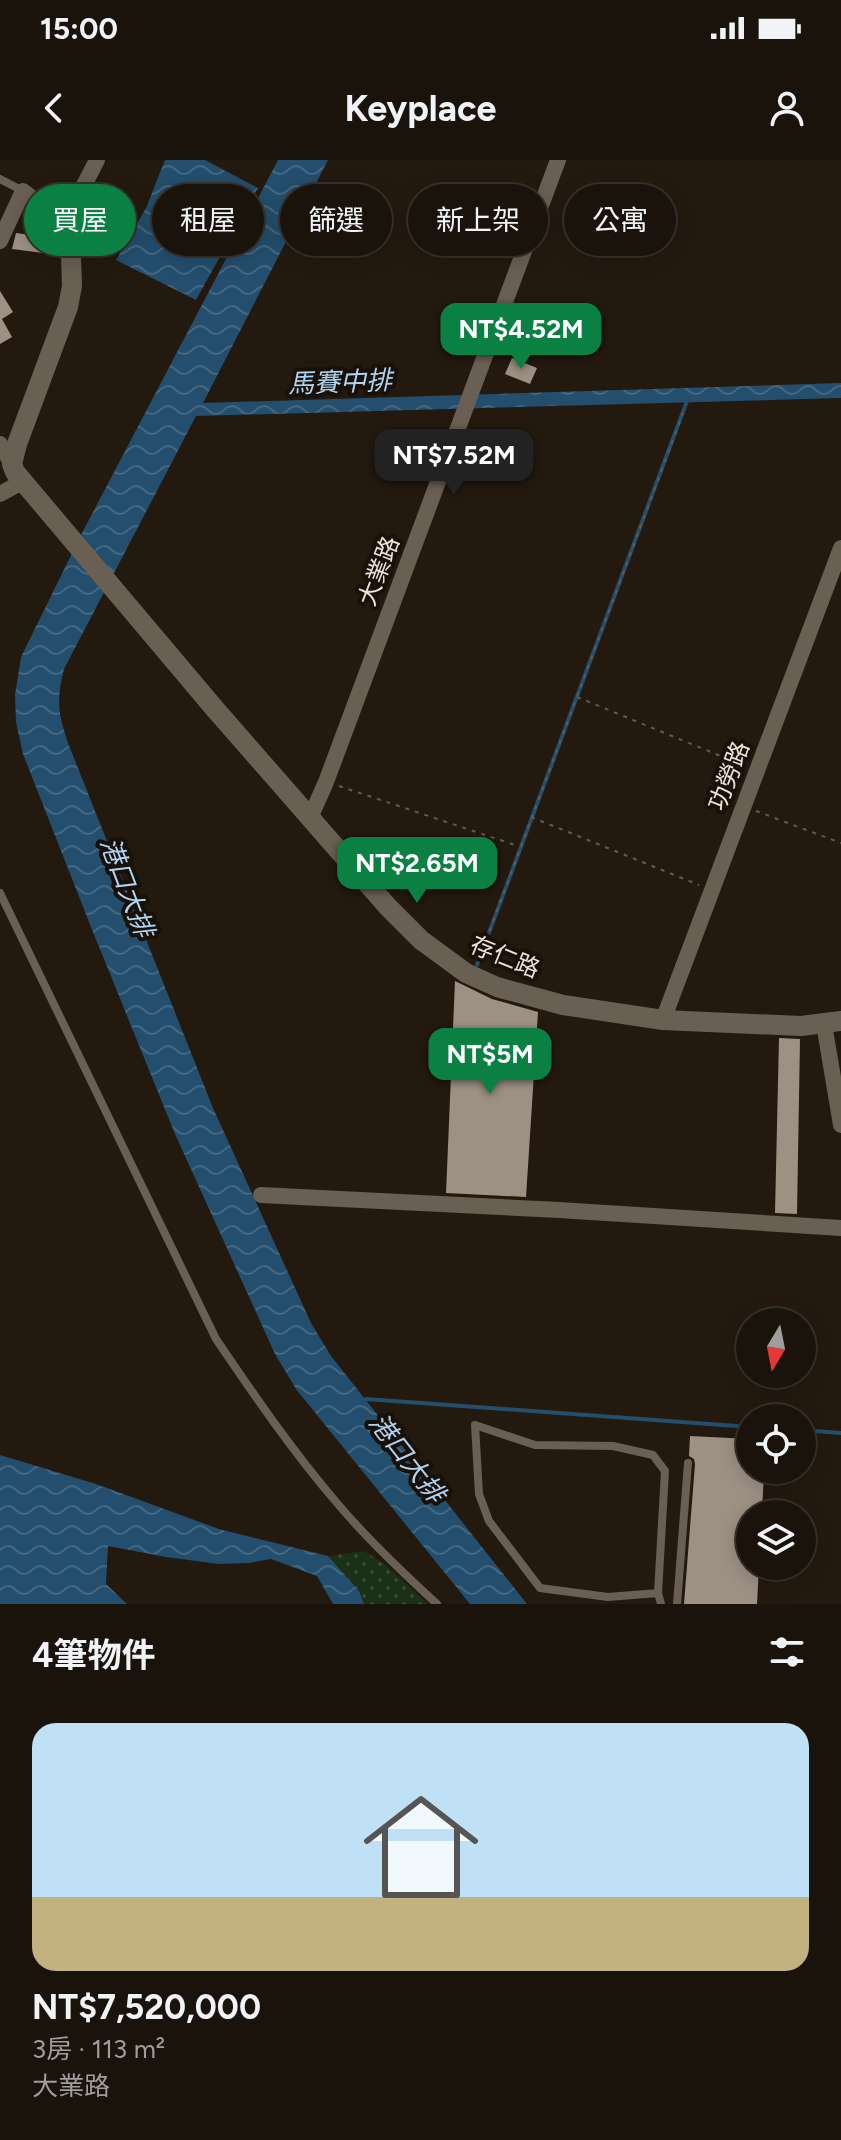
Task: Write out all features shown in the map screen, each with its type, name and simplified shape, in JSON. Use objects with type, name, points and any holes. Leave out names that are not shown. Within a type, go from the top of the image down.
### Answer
[{"type":"street","points":[[85,184],[97,160]]},
{"type":"street","name":"大業路","points":[[310,818],[558,160]]},
{"type":"street","points":[[0,241],[23,191]]},
{"type":"street","points":[[0,494],[17,473],[17,444],[68,307],[71,256]]},
{"type":"street","points":[[0,444],[17,473]]},
{"type":"street","name":"存仁路","points":[[17,473],[74,544],[388,907],[421,940],[466,973],[497,987],[563,1005],[663,1020],[788,1026],[832,1022]]},
{"type":"street","name":"功勞路","points":[[663,1020],[841,548]]},
{"type":"street","points":[[832,1022],[841,1125]]},
{"type":"street","points":[[261,1195],[841,1228]]},
{"type":"lane","points":[[0,179],[23,191]]},
{"type":"lane","points":[[0,893],[216,1339],[336,1502],[379,1550],[437,1604]]},
{"type":"lane","points":[[658,1593],[608,1597],[540,1588],[489,1521],[479,1494],[475,1425],[535,1445],[613,1446],[653,1455],[665,1471],[658,1593],[661,1604]]},
{"type":"lane","points":[[677,1604],[688,1463]]},
{"type":"path","points":[[477,964],[683,413]]},
{"type":"path","points":[[576,697],[757,771]]},
{"type":"path","points":[[326,782],[520,847]]},
{"type":"path","points":[[744,806],[841,843]]},
{"type":"path","points":[[531,817],[711,890]]},
{"type":"green space","points":[[364,1551],[386,1565],[428,1604],[364,1604],[359,1591],[328,1556]]},
{"type":"water","points":[[165,160],[205,160],[250,184],[156,184]]},
{"type":"water","name":"港口大排","points":[[278,160],[328,160],[316,184],[280,184],[280,253],[203,403],[841,383],[841,398],[196,416],[64,669],[59,707],[68,743],[213,1108],[311,1323],[331,1356],[527,1604],[470,1604],[296,1389],[275,1354],[175,1134],[23,754],[16,722],[15,695],[21,657],[82,533],[228,256],[264,256],[264,187]]},
{"type":"water","points":[[152,193],[152,256],[220,256],[196,300],[116,260],[118,256],[136,256],[136,225]]},
{"type":"water","points":[[0,1455],[96,1484],[219,1529],[328,1556],[359,1591],[364,1604],[333,1604],[317,1576],[271,1559],[219,1564],[108,1546],[106,1584],[127,1604],[0,1604]]},
{"type":"building","points":[[16,233],[24,234],[24,251],[12,249]]},
{"type":"building","points":[[0,291],[13,312],[2,319],[12,337],[0,344]]},
{"type":"building","points":[[512,358],[537,368],[530,384],[505,374]]},
{"type":"building","points":[[455,981],[492,999],[538,1012],[526,1197],[446,1193]]},
{"type":"building","points":[[779,1038],[800,1039],[797,1214],[775,1213]]},
{"type":"building","points":[[690,1436],[736,1438],[736,1484],[763,1484],[763,1500],[736,1500],[736,1580],[758,1580],[757,1604],[684,1604],[695,1464],[689,1456]]},
{"type":"waterway","points":[[477,965],[687,401]]},
{"type":"waterway","name":"港口大排","points":[[366,1399],[736,1426]]},
{"type":"waterway","points":[[816,1431],[841,1433]]},
{"type":"water label","name":"馬賽中排","points":[[340,382]]}]
